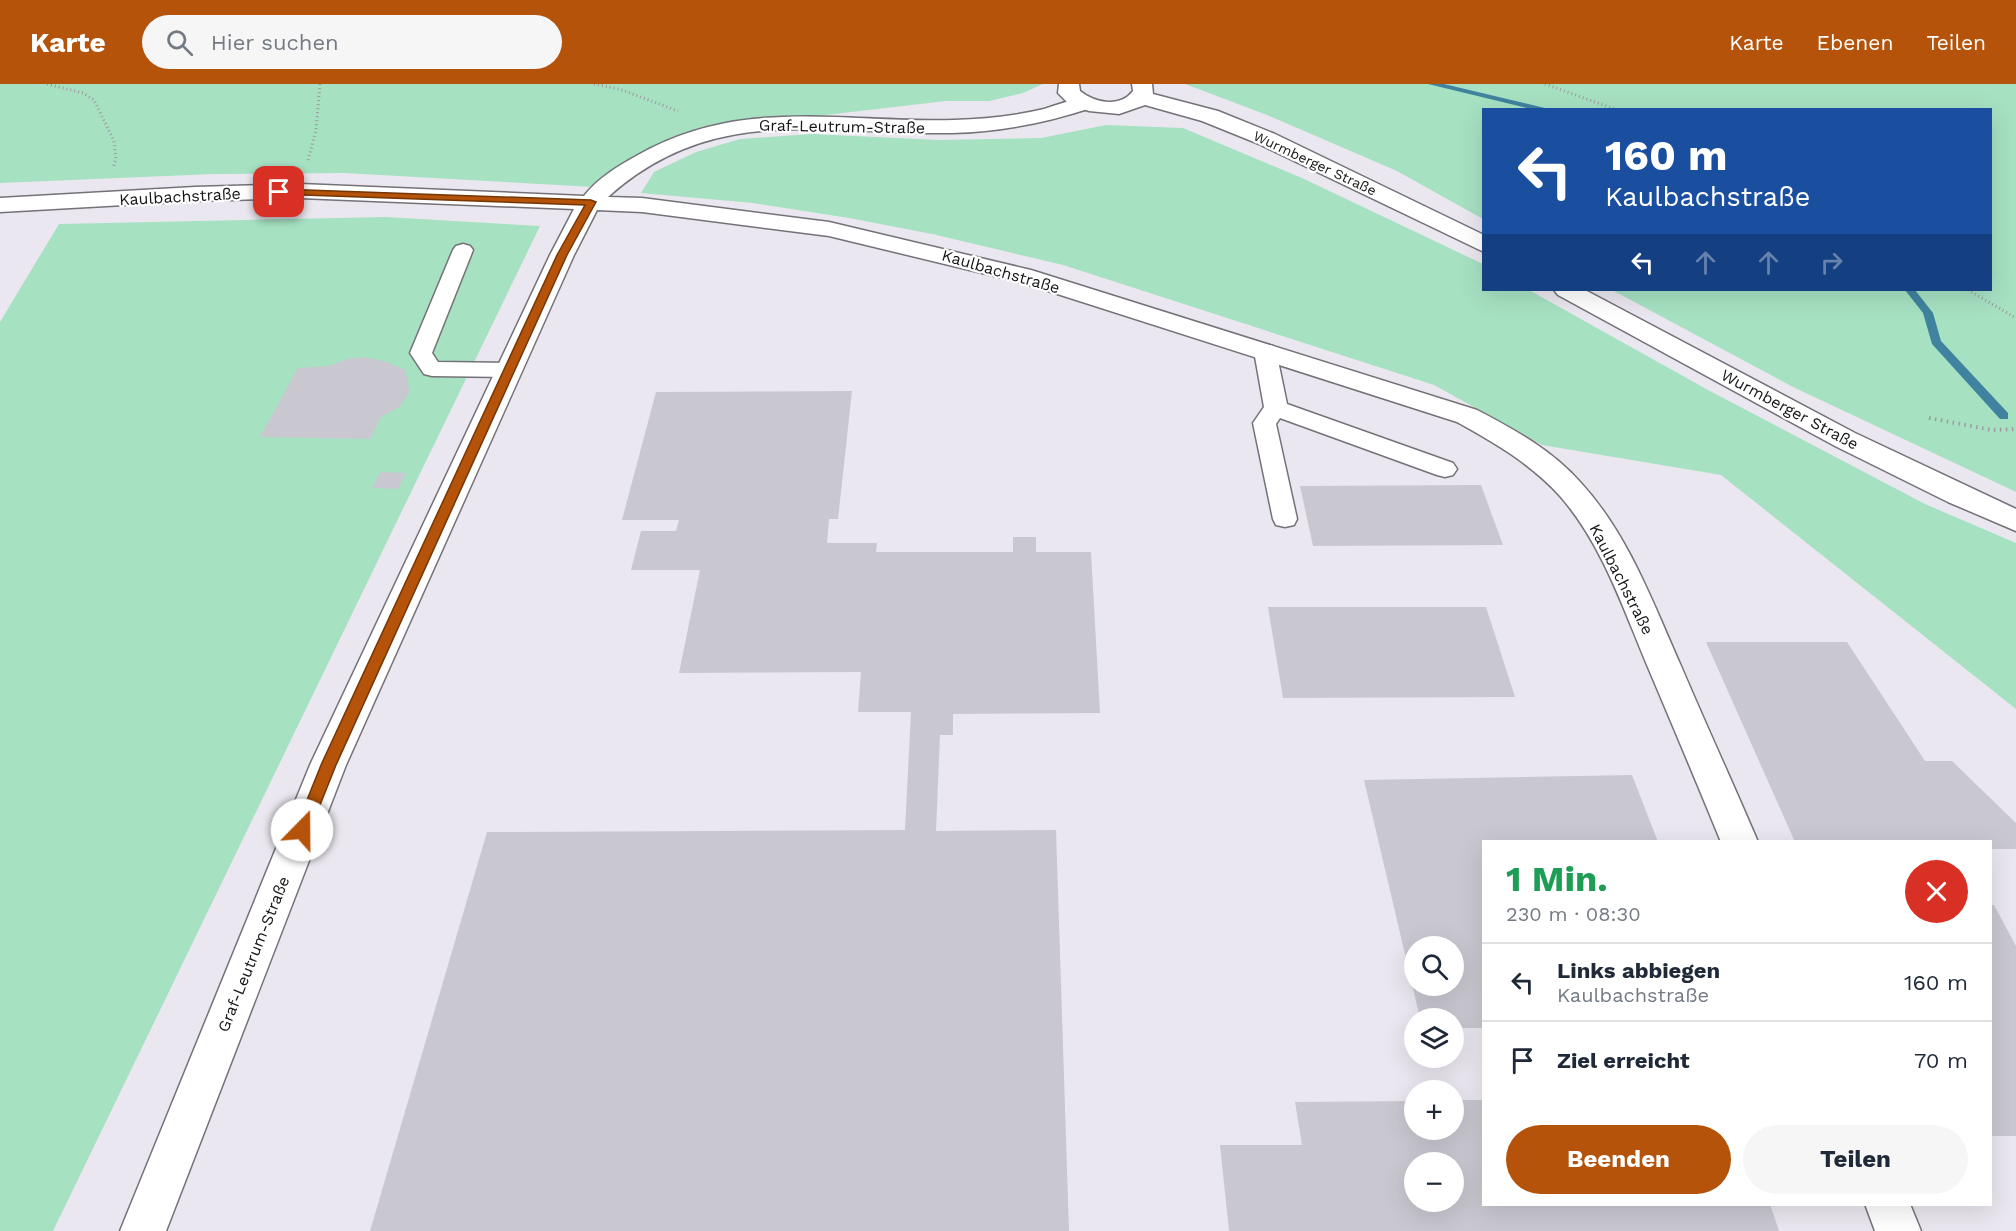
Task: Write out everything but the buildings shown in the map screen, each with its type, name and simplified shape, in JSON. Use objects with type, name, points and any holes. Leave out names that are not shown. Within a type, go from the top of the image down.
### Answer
[{"type":"street","name":"Wurmberger Straße","points":[[1076,94],[1095,107],[1116,107],[1134,103],[1142,91],[1210,116],[1267,139],[1482,244]]},
{"type":"street","name":"Graf-Leutrum-Straße","points":[[142,1231],[328,765],[562,255],[591,202],[620,176],[648,158],[690,138],[741,125],[801,122],[943,127],[1010,124],[1042,118],[1076,94]]},
{"type":"street","name":"Kaulbachstraße","points":[[0,205],[300,191],[642,205],[829,229],[1031,278],[1467,416],[1514,440],[1552,471],[1586,510],[1617,562],[1636,601],[1739,840]]},
{"type":"street","name":"Wurmberger Straße","points":[[1569,291],[1753,391],[1893,463],[2016,521]]},
{"type":"street","points":[[1888,1206],[1898,1231]]},
{"type":"lane","points":[[463,250],[421,353],[432,369],[511,370]]},
{"type":"lane","points":[[1265,351],[1276,408],[1264,423],[1284,519]]},
{"type":"lane","points":[[1276,408],[1360,432],[1445,469]]},
{"type":"path","points":[[48,84],[90,95],[99,115],[115,139],[118,154],[100,199]]},
{"type":"path","points":[[300,191],[315,130],[320,84]]},
{"type":"path","points":[[594,84],[619,90],[681,112]]},
{"type":"path","points":[[1545,84],[1611,108]]},
{"type":"path","points":[[1970,291],[2016,318]]},
{"type":"path","points":[[1929,418],[1992,430],[2016,429]]},
{"type":"green space","points":[[0,84],[1043,84],[1023,93],[989,101],[946,101],[800,118],[747,119],[702,127],[670,138],[631,160],[593,187],[344,173],[214,174],[0,183]]},
{"type":"green space","points":[[1185,84],[2016,84],[2016,492],[1793,387],[1614,291],[1992,291],[1992,108],[1482,108],[1482,218],[1397,171],[1267,115]]},
{"type":"green space","points":[[1106,125],[1183,128],[1302,178],[1482,264],[1482,291],[1531,291],[1708,390],[1925,504],[2016,543],[2016,709],[1721,475],[1542,445],[1434,385],[1063,265],[932,234],[849,218],[753,203],[641,193],[654,172],[696,152],[740,139],[811,134],[939,140],[1041,138]]},
{"type":"green space","points":[[386,217],[540,226],[53,1231],[0,1231],[0,322],[59,224]]},
{"type":"waterway","points":[[1432,84],[1540,108]]},
{"type":"waterway","points":[[1911,291],[1928,313],[1936,342],[2004,416]]},
{"type":"route","points":[[279,192],[591,202],[562,255],[328,765],[302,830]]}]
